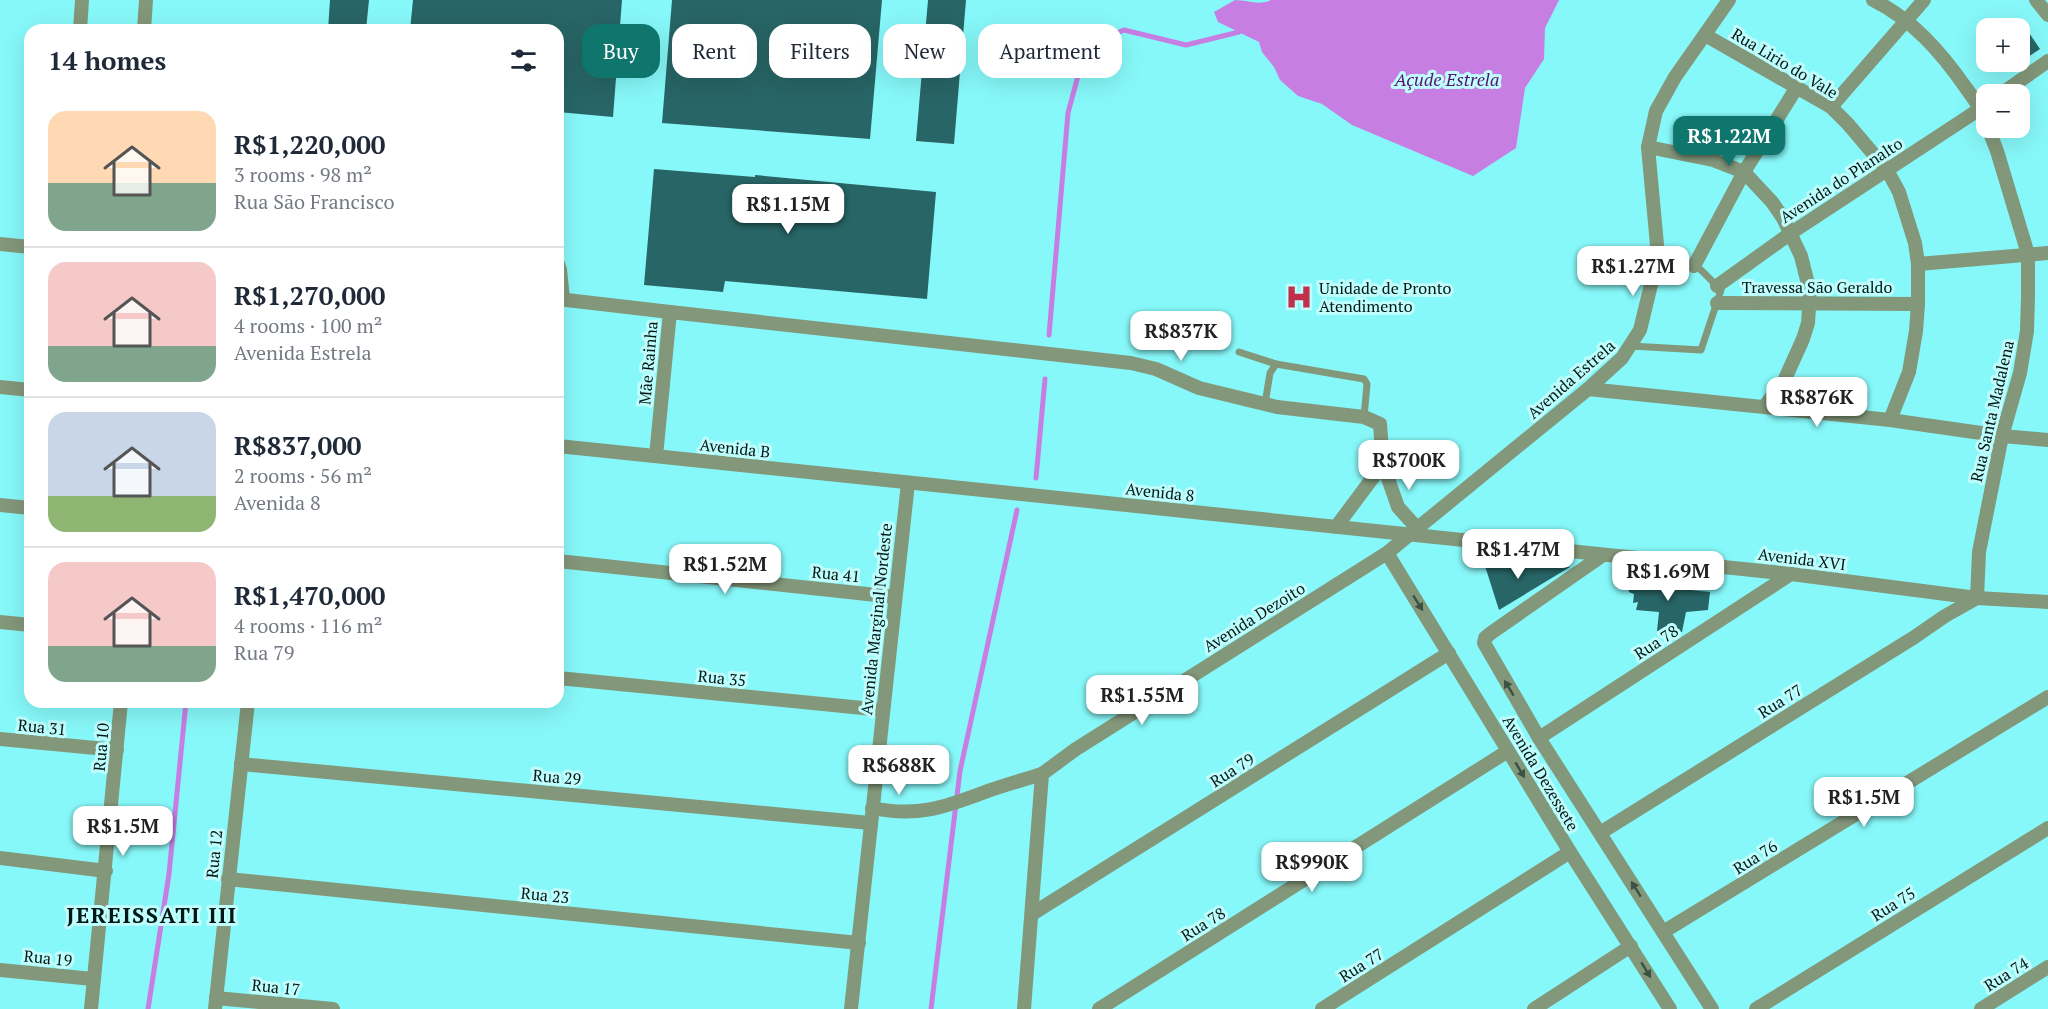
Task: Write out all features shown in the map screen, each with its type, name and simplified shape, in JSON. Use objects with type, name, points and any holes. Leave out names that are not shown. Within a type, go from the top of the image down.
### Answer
[{"type":"street","points":[[80,24],[82,0]]},
{"type":"street","points":[[144,24],[146,0]]},
{"type":"street","name":"Avenida Estrela","points":[[1413,531],[1588,389],[1622,358],[1631,346],[1646,312],[1658,256],[1648,147],[1656,111],[1675,77],[1730,0]]},
{"type":"street","points":[[1873,0],[1907,20],[1953,69],[1976,98]]},
{"type":"street","points":[[1831,107],[1924,0]]},
{"type":"street","points":[[2036,0],[2048,15]]},
{"type":"street","name":"Rua Lirio do Vale","points":[[1706,35],[1831,107],[1855,131],[1887,170],[1912,229],[1918,264],[1916,331],[1909,372],[1890,420]]},
{"type":"street","points":[[2016,84],[2048,62]]},
{"type":"street","points":[[1694,266],[1744,172],[1797,87]]},
{"type":"street","name":"Avenida do Planalto","points":[[1717,286],[1791,233],[1976,112]]},
{"type":"street","name":"Rua Santa Madalena","points":[[1977,598],[1979,552],[2002,436],[2020,373],[2027,331],[2028,254],[1992,138]]},
{"type":"street","points":[[1648,147],[1713,160],[1744,172],[1772,202],[1791,233],[1804,265],[1810,292],[1810,304],[1803,339],[1784,381],[1764,407]]},
{"type":"street","points":[[0,244],[24,246]]},
{"type":"street","points":[[1918,264],[2048,254]]},
{"type":"street","name":"Mãe Rainha","points":[[564,299],[670,312],[656,456]]},
{"type":"street","name":"Travessa São Geraldo","points":[[1717,303],[1918,304]]},
{"type":"street","points":[[670,312],[1131,363],[1156,369],[1199,388],[1265,404],[1364,417],[1380,424],[1383,464],[1398,507],[1413,531]]},
{"type":"street","points":[[0,387],[24,389]]},
{"type":"street","points":[[1588,389],[1890,420],[2002,436],[2048,440]]},
{"type":"street","name":"Avenida B","points":[[564,447],[908,483]]},
{"type":"street","points":[[1336,527],[1383,464]]},
{"type":"street","name":"Avenida 8","points":[[908,483],[1336,527],[1413,531]]},
{"type":"street","name":"Avenida Marginal Nordeste","points":[[851,1009],[908,483]]},
{"type":"street","points":[[0,505],[24,507]]},
{"type":"street","name":"Avenida Dezoito","points":[[872,808],[889,811],[923,811],[967,800],[1042,774],[1076,749],[1387,553],[1413,531]]},
{"type":"street","name":"Avenida XVI","points":[[1413,531],[1603,555],[1791,574],[1977,598],[2048,602]]},
{"type":"street","name":"Avenida Dezessete","points":[[1387,553],[1570,852],[1670,1009]]},
{"type":"street","name":"Avenida Dezessete","points":[[1603,555],[1486,637],[1484,643],[1539,738],[1712,1009]]},
{"type":"street","name":"Rua 41","points":[[564,562],[896,597]]},
{"type":"street","name":"Rua 78","points":[[1539,738],[1791,574]]},
{"type":"street","name":"Rua 77","points":[[1600,832],[1977,598]]},
{"type":"street","points":[[0,622],[24,624]]},
{"type":"street","name":"Rua 79","points":[[1032,914],[1449,653]]},
{"type":"street","name":"Rua 35","points":[[564,679],[883,710]]},
{"type":"street","name":"Rua 76","points":[[1663,932],[2048,697]]},
{"type":"street","name":"Rua 10","points":[[91,1009],[120,708]]},
{"type":"street","name":"Rua 12","points":[[216,1003],[247,708]]},
{"type":"street","name":"Rua 31","points":[[0,739],[117,750]]},
{"type":"street","name":"Rua 78","points":[[1099,1009],[1508,751]]},
{"type":"street","name":"Rua 29","points":[[241,764],[870,823]]},
{"type":"street","points":[[1024,1009],[1042,774]]},
{"type":"street","name":"Rua 75","points":[[1756,1009],[2048,829]]},
{"type":"street","name":"Rua 77","points":[[1322,1009],[1570,852]]},
{"type":"street","points":[[0,858],[106,871]]},
{"type":"street","name":"Rua 23","points":[[228,879],[859,943]]},
{"type":"street","points":[[1534,1009],[1631,946]]},
{"type":"street","name":"Rua 74","points":[[1981,1009],[2048,967]]},
{"type":"street","name":"Rua 19","points":[[0,970],[93,979]]},
{"type":"street","name":"Rua 17","points":[[216,1003],[333,1009]]},
{"type":"lane","points":[[1631,346],[1701,350],[1721,290],[1694,266],[1658,256]]},
{"type":"lane","points":[[1239,352],[1276,364],[1364,379],[1367,384],[1364,417]]},
{"type":"lane","points":[[1265,404],[1270,373],[1276,364]]},
{"type":"water","name":"Açude Estrela","points":[[1235,0],[1258,3],[1271,0],[1559,0],[1545,28],[1544,59],[1525,88],[1516,148],[1473,176],[1352,125],[1322,104],[1298,96],[1280,80],[1274,67],[1262,52],[1259,42],[1218,22],[1214,12]]},
{"type":"building","points":[[330,0],[369,0],[367,24],[328,24]]},
{"type":"building","points":[[413,0],[622,0],[620,24],[582,24],[582,78],[616,78],[613,117],[564,113],[564,24],[411,24]]},
{"type":"building","points":[[672,0],[882,0],[870,139],[662,123]]},
{"type":"building","points":[[928,0],[966,0],[964,24],[926,24]]},
{"type":"building","points":[[2030,34],[2040,49],[2030,56]]},
{"type":"building","points":[[921,78],[960,78],[954,144],[916,141]]},
{"type":"building","points":[[654,169],[755,177],[755,175],[936,192],[927,299],[725,281],[723,292],[644,285]]},
{"type":"building","points":[[1520,564],[1570,567],[1499,610],[1485,566]]},
{"type":"building","points":[[1628,578],[1672,583],[1672,588],[1710,592],[1708,610],[1686,612],[1682,632],[1657,631],[1659,612],[1636,610],[1638,602],[1633,603],[1634,594],[1629,592]]},
{"type":"waterway","points":[[1049,335],[1068,113],[1086,46],[1124,30],[1186,45],[1239,32]]},
{"type":"waterway","points":[[1036,478],[1045,379]]},
{"type":"waterway","points":[[931,1009],[960,771],[1017,510]]},
{"type":"waterway","points":[[148,1009],[169,874],[185,708]]},
{"type":"place","name":"Unidade de Pronto Atendimento","points":[[1299,297]]},
{"type":"district","name":"JEREISSATI III","points":[[152,914]]}]
